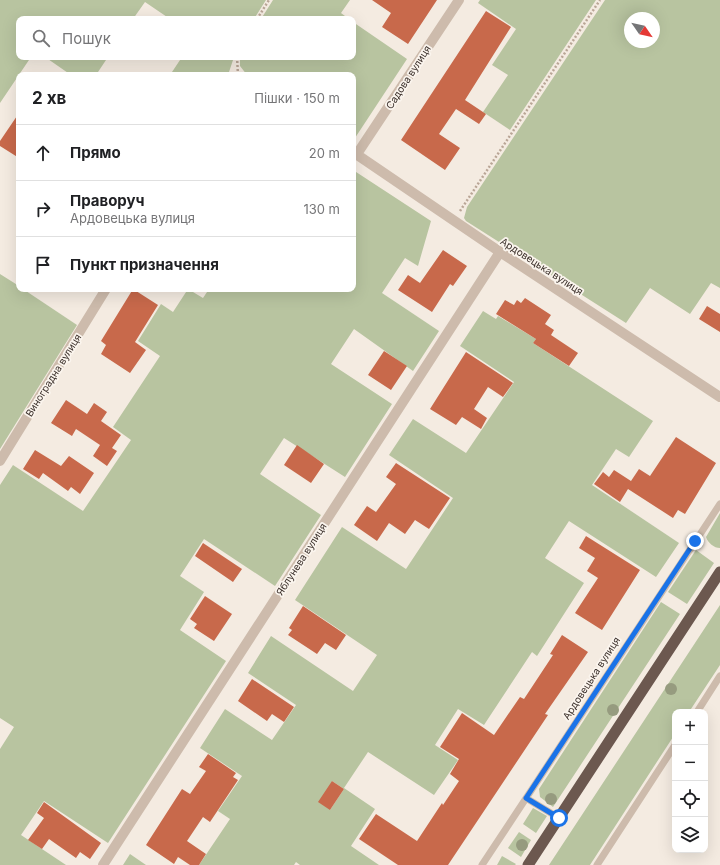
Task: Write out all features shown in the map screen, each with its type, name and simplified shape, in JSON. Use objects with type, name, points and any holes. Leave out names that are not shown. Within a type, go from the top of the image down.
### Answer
[{"type":"highway","points":[[528,865],[720,572]]},
{"type":"street","name":"Садова вулиця","points":[[356,152],[459,0]]},
{"type":"street","name":"Ардовецька вулиця","points":[[356,154],[453,221],[720,397]]},
{"type":"street","name":"Яблунева вулиця","points":[[103,865],[500,252]]},
{"type":"street","name":"Виноградна вулиця","points":[[0,461],[104,292]]},
{"type":"lane","name":"Ардовецька вулиця","points":[[482,865],[720,504]]},
{"type":"lane","points":[[699,709],[720,676]]},
{"type":"lane","points":[[597,865],[672,750]]},
{"type":"lane","points":[[526,798],[559,818]]},
{"type":"path","points":[[259,16],[269,0]]},
{"type":"path","points":[[453,221],[600,0]]},
{"type":"path","points":[[236,60],[238,72]]},
{"type":"green space","points":[[0,0],[266,0],[256,16],[166,16],[145,2],[135,16],[16,16],[16,60],[29,60],[21,72],[16,72],[16,79],[0,103]]},
{"type":"green space","points":[[273,0],[350,0],[341,13],[345,16],[263,16]]},
{"type":"green space","points":[[480,0],[596,0],[510,130],[483,112],[508,75],[492,65],[516,29],[478,3]]},
{"type":"green space","points":[[605,0],[720,0],[720,288],[711,283],[690,314],[650,288],[626,323],[466,221],[464,218],[467,207]]},
{"type":"green space","points":[[356,24],[407,59],[356,136],[356,72],[245,72],[240,66],[240,60],[356,60]]},
{"type":"green space","points":[[49,60],[106,60],[98,72],[67,72]]},
{"type":"green space","points":[[180,60],[233,60],[229,72],[172,72]]},
{"type":"green space","points":[[356,172],[431,221],[418,266],[405,258],[382,293],[439,331],[413,371],[354,329],[331,364],[392,404],[345,477],[284,438],[260,474],[321,515],[275,586],[204,539],[180,576],[204,592],[180,630],[226,661],[108,843],[44,801],[21,835],[66,865],[0,865],[0,749],[14,727],[0,718],[0,485],[13,465],[83,511],[131,440],[113,427],[160,356],[138,341],[161,304],[173,312],[186,292],[193,292],[203,298],[207,292],[356,292]]},
{"type":"green space","points":[[0,274],[16,284],[16,292],[28,292],[77,325],[0,449]]},
{"type":"green space","points":[[483,311],[496,319],[498,316],[536,339],[533,343],[653,421],[629,457],[616,449],[592,485],[679,543],[656,577],[569,521],[545,558],[584,583],[537,656],[532,652],[484,725],[458,709],[435,745],[458,760],[434,795],[368,752],[344,788],[375,809],[351,846],[379,865],[300,865],[296,862],[294,865],[199,865],[230,819],[218,811],[242,776],[200,748],[225,709],[272,740],[296,705],[248,673],[271,636],[353,691],[377,655],[295,600],[342,527],[406,569],[453,498],[389,455],[413,419],[466,453],[514,382],[460,346]],"holes":[[[332,781],[344,789],[330,810]]]},
{"type":"green space","points":[[720,513],[720,548],[712,545],[706,537]]},
{"type":"green space","points":[[696,550],[714,563],[687,604],[668,592]]},
{"type":"green space","points":[[661,602],[680,614],[553,807],[540,797],[539,789]]},
{"type":"green space","points":[[720,605],[720,665],[691,709],[672,709],[672,739],[590,865],[549,865]]},
{"type":"green space","points":[[533,808],[547,816],[536,833],[523,824]]},
{"type":"green space","points":[[519,832],[531,840],[521,857],[508,848]]},
{"type":"green space","points":[[130,854],[146,865],[123,865]]},
{"type":"green space","points":[[502,856],[516,864],[497,865]]},
{"type":"building","points":[[372,0],[437,0],[408,44],[382,27],[391,13]]},
{"type":"building","points":[[486,11],[511,27],[465,100],[486,114],[479,124],[456,109],[439,134],[460,148],[445,170],[401,140]]},
{"type":"building","points":[[16,117],[16,156],[0,146],[0,141]]},
{"type":"building","points":[[443,250],[467,266],[453,286],[450,284],[432,312],[398,290],[408,275],[420,283]]},
{"type":"building","points":[[131,292],[138,292],[158,305],[135,342],[146,350],[130,373],[101,354],[106,345],[101,341]]},
{"type":"building","points":[[525,298],[551,315],[545,324],[554,330],[551,335],[578,353],[569,366],[533,343],[536,339],[496,314],[505,300],[514,305],[517,300],[521,303]]},
{"type":"building","points":[[707,306],[720,314],[720,332],[699,319]]},
{"type":"building","points":[[384,351],[407,366],[391,390],[368,375]]},
{"type":"building","points":[[466,352],[513,383],[503,397],[488,387],[474,409],[487,418],[481,429],[462,417],[456,425],[430,409]]},
{"type":"building","points":[[66,400],[87,414],[94,403],[107,412],[101,421],[121,435],[112,448],[117,451],[107,466],[93,456],[100,445],[76,429],[72,436],[51,423]]},
{"type":"building","points":[[676,437],[716,463],[685,514],[678,510],[673,518],[628,489],[620,502],[594,484],[603,472],[609,477],[614,470],[631,481],[639,469],[650,476]]},
{"type":"building","points":[[297,445],[324,464],[311,483],[284,465]]},
{"type":"building","points":[[35,450],[61,466],[69,456],[94,473],[80,494],[71,487],[68,491],[43,473],[39,479],[23,469]]},
{"type":"building","points":[[396,463],[450,498],[429,529],[415,520],[405,534],[389,523],[377,541],[354,525],[367,506],[376,512],[396,484],[386,477]]},
{"type":"building","points":[[586,536],[640,570],[602,630],[575,613],[598,578],[587,571],[595,558],[579,548]]},
{"type":"building","points":[[203,543],[242,569],[233,582],[195,556]]},
{"type":"building","points":[[205,596],[232,614],[214,641],[194,628],[197,624],[190,619]]},
{"type":"building","points":[[303,606],[346,635],[336,650],[325,643],[317,654],[288,635],[292,630],[289,628]]},
{"type":"building","points":[[562,635],[588,652],[545,714],[548,715],[448,865],[398,865],[359,839],[376,814],[417,841],[442,803],[443,805],[459,781],[450,774],[459,759],[440,747],[462,713],[494,735],[520,697],[524,699],[553,655],[550,654]]},
{"type":"building","points":[[252,679],[294,707],[284,722],[272,714],[267,721],[238,701]]},
{"type":"building","points":[[208,754],[236,773],[233,777],[238,780],[210,822],[203,817],[187,841],[206,854],[199,865],[190,865],[178,857],[174,864],[146,845],[182,789],[190,794],[206,771],[199,767]]},
{"type":"building","points":[[332,781],[344,789],[330,810],[318,802]]},
{"type":"building","points":[[44,802],[101,843],[90,859],[80,852],[76,858],[49,839],[42,849],[28,840],[44,818],[37,813]]},
{"type":"route","points":[[559,818],[526,798],[695,541]]}]
